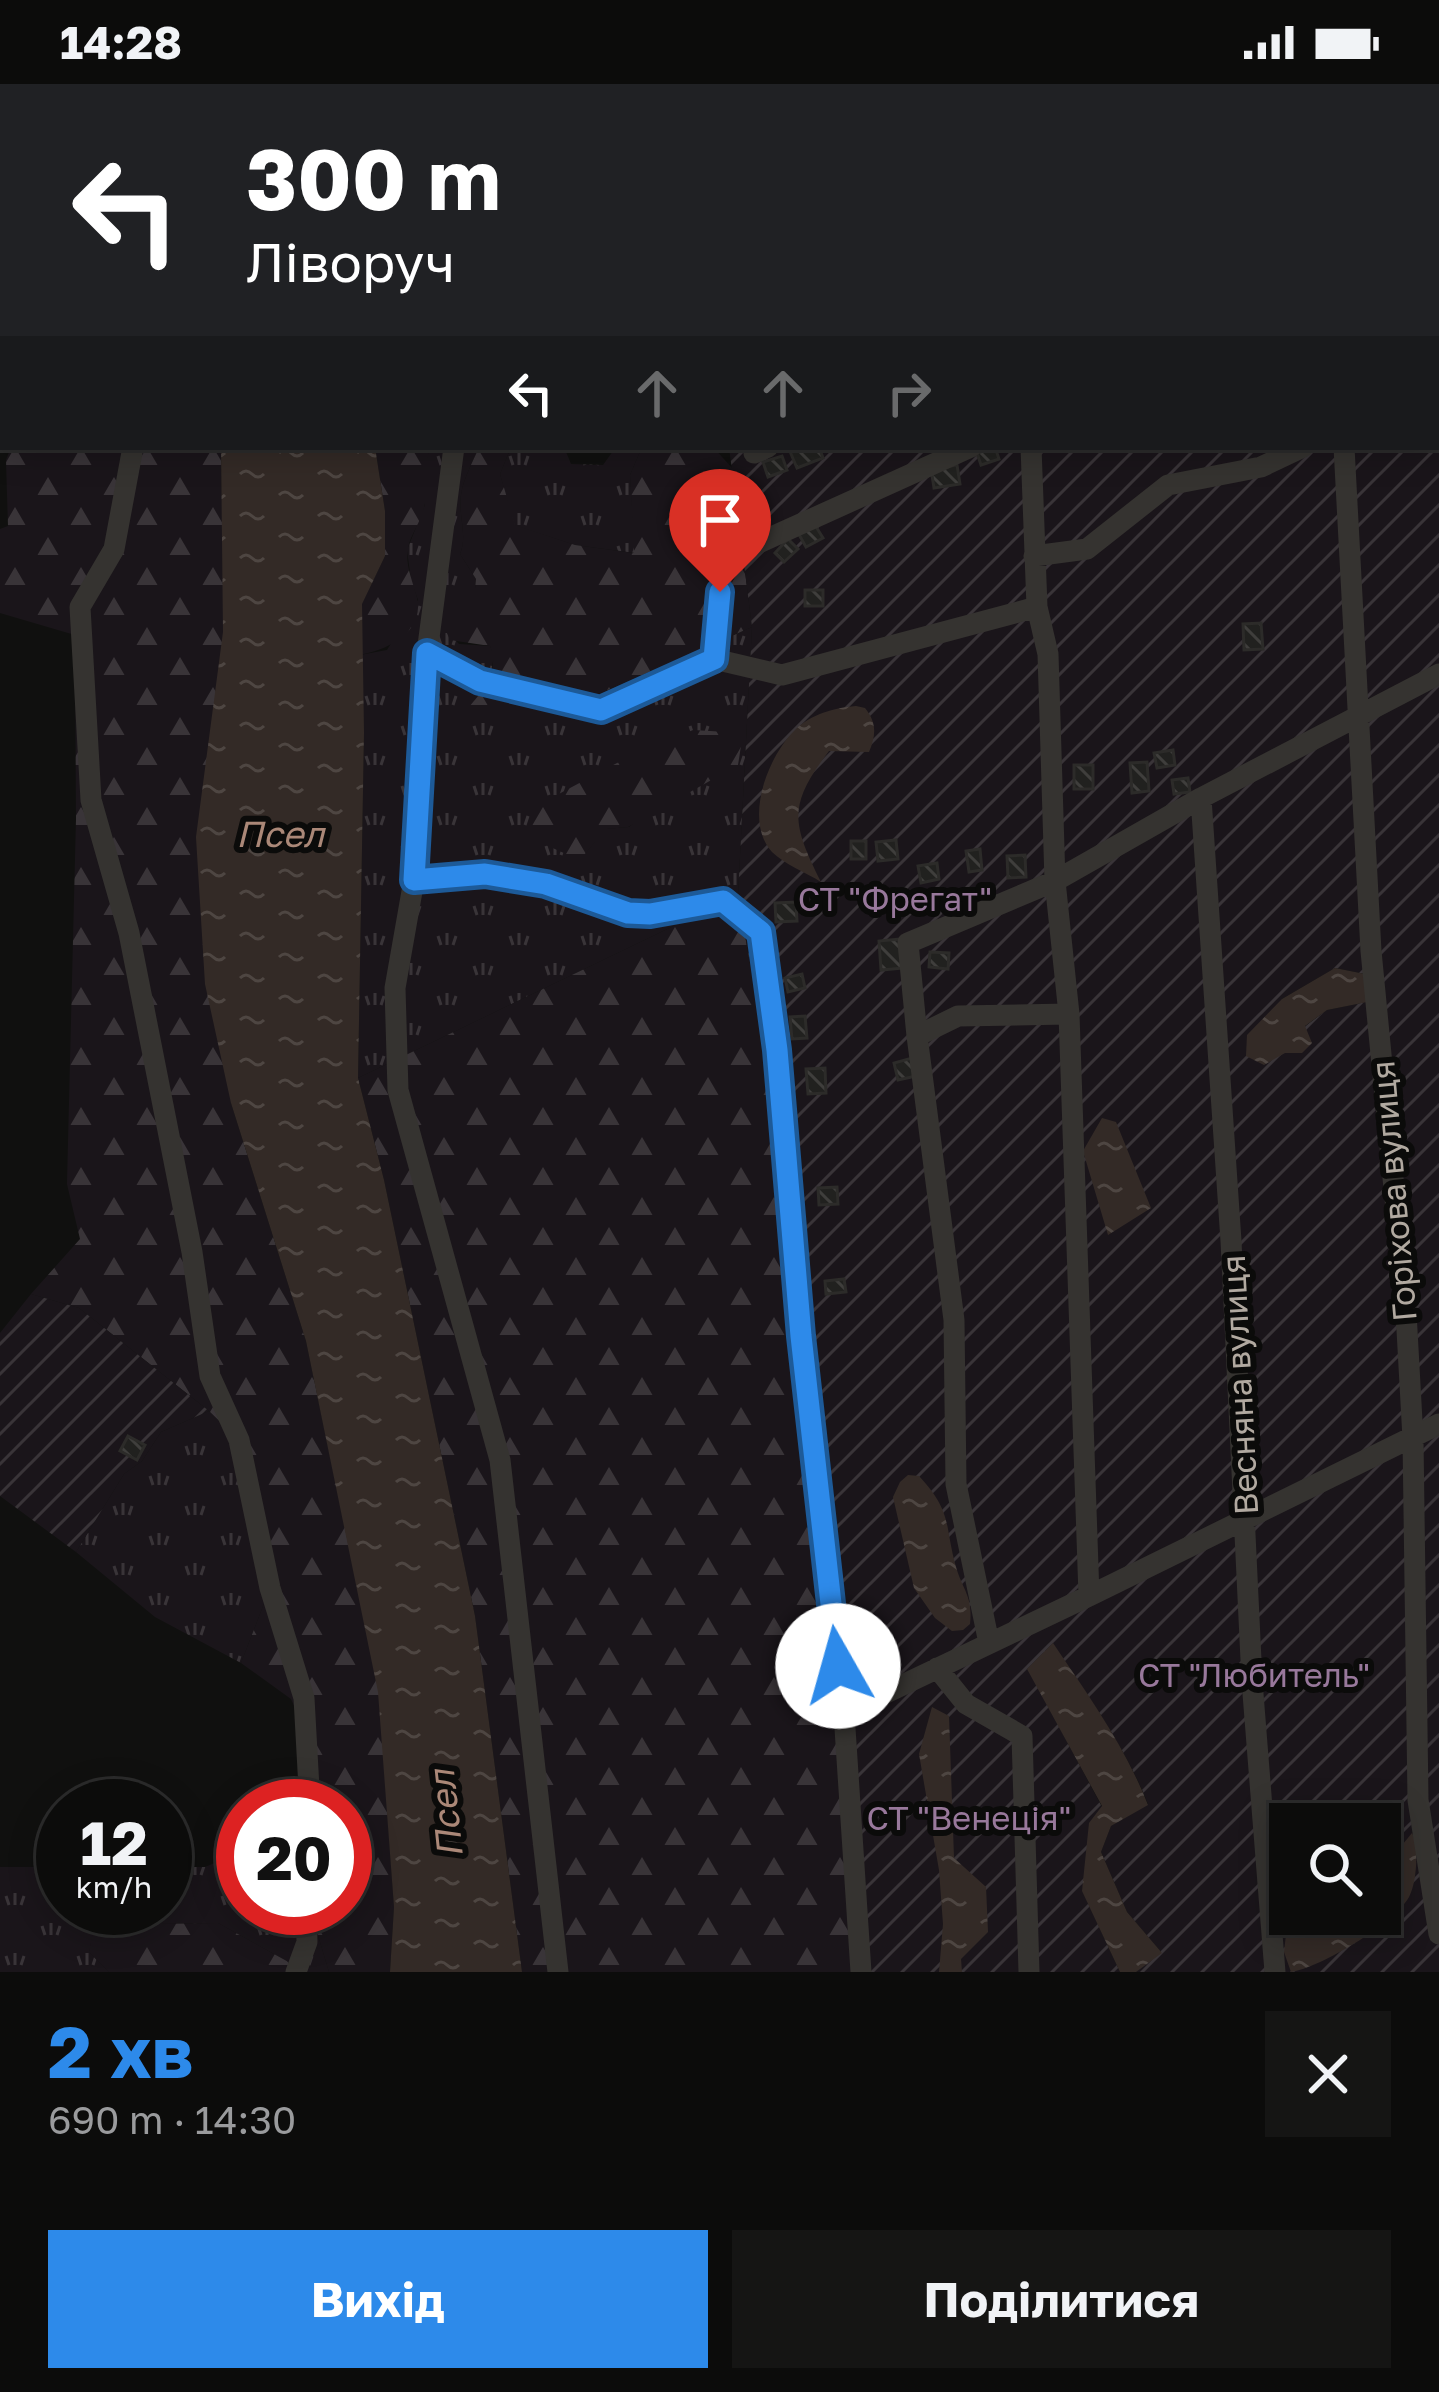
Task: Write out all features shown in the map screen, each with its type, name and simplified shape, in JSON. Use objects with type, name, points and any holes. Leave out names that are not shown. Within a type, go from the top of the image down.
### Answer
[{"type":"street","points":[[132,450],[114,549],[80,607],[91,800],[128,933],[192,1252],[210,1376],[239,1440],[270,1588],[304,1698],[308,1779]]},
{"type":"street","points":[[454,450],[427,653],[414,880],[395,988],[398,1090],[500,1460],[558,1972]]},
{"type":"street","points":[[714,659],[723,559],[964,450]]},
{"type":"street","points":[[1031,450],[1037,607],[1048,654],[1055,881],[1069,1014],[1089,1596]]},
{"type":"street","points":[[1034,556],[1088,549],[1168,485],[1262,467],[1298,450]]},
{"type":"street","name":"Горіхова вулиця","points":[[1344,450],[1371,951],[1406,1312],[1413,1438],[1418,1800],[1439,1934]]},
{"type":"street","points":[[427,653],[480,681],[601,710],[714,659],[782,675],[1037,607]]},
{"type":"street","points":[[989,1643],[956,1484],[953,1320],[908,943],[1055,881],[1201,798],[1439,674]]},
{"type":"street","name":"Весняна вулиця","points":[[1201,798],[1252,1681],[1275,1972]]},
{"type":"street","points":[[414,880],[485,874],[546,884],[628,913],[650,914],[723,901],[761,932],[844,1713],[860,1972]]},
{"type":"street","points":[[917,1036],[958,1016],[1069,1014]]},
{"type":"street","points":[[844,1713],[1439,1424]]},
{"type":"street","points":[[937,1668],[966,1704],[1022,1736],[1029,1972]]},
{"type":"street","points":[[296,1972],[307,1935]]},
{"type":"green space","points":[[10,450],[221,450],[231,1103],[306,1341],[379,1692],[394,1907],[390,1972],[329,1972],[318,1935],[372,1935],[372,1779],[313,1779],[306,1732],[291,1699],[241,1663],[270,1588],[239,1440],[79,1308],[31,1294],[80,1239],[67,1184],[76,819],[75,635],[0,613],[0,529],[8,526],[6,460]]},
{"type":"green space","points":[[375,450],[429,450],[424,509],[407,554],[416,618],[394,643],[360,655],[362,603],[385,556],[385,511]]},
{"type":"green space","points":[[429,450],[478,450],[460,503],[460,554],[476,579],[475,590],[447,631],[459,644],[490,646],[494,655],[489,685],[578,703],[752,627],[738,895],[358,1078],[364,733],[360,655],[387,650],[418,600],[407,550],[425,505],[423,474]],"holes":[[[743,733],[629,827],[605,829],[585,854],[566,854]]]},
{"type":"green space","points":[[478,450],[510,450],[500,474],[515,525],[575,545],[634,553],[630,475],[641,450],[716,450],[732,468],[752,627],[578,703],[471,722],[469,707],[489,679],[493,655],[490,646],[450,640],[446,631],[475,589],[476,579],[460,554],[464,483]]},
{"type":"green space","points":[[510,450],[565,450],[571,464],[603,465],[614,450],[641,450],[630,475],[635,553],[575,545],[514,525],[500,474]]},
{"type":"green space","points":[[729,450],[1439,450],[1439,1972],[1136,1972],[1161,1952],[1127,1912],[1101,1852],[1111,1826],[1148,1804],[1117,1742],[1053,1644],[1028,1669],[1102,1807],[1082,1890],[1120,1972],[861,1972],[788,1182],[738,895],[752,627]],"holes":[[[1335,968],[1365,974],[1366,1002],[1327,1010],[1304,1027],[1302,1053],[1285,1053],[1282,999]]]},
{"type":"green space","points":[[693,730],[743,733],[738,765],[628,827],[606,829],[585,854],[566,854],[526,836],[540,804]]},
{"type":"green space","points":[[738,895],[788,1182],[861,1972],[522,1972],[475,1616],[384,1180],[358,1078]]},
{"type":"green space","points":[[31,1294],[79,1308],[209,1411],[161,1432],[142,1461],[124,1474],[76,1552],[0,1496],[0,1333]]},
{"type":"green space","points":[[209,1411],[239,1440],[270,1588],[241,1663],[155,1617],[76,1552],[124,1474],[142,1461],[161,1432]]},
{"type":"green space","points":[[216,1862],[216,1923],[192,1923],[192,1867]]},
{"type":"green space","points":[[0,1867],[36,1867],[36,1935],[93,1935],[89,1952],[109,1972],[0,1972]]},
{"type":"green space","points":[[192,1923],[216,1923],[216,1935],[240,1935],[294,1965],[291,1972],[109,1972],[89,1952],[92,1935],[192,1935]]},
{"type":"green space","points":[[240,1935],[318,1935],[329,1972],[291,1972],[294,1965]]},
{"type":"water","name":"Псел","points":[[221,450],[375,450],[385,511],[385,556],[362,604],[358,1078],[384,1180],[475,1616],[522,1972],[390,1972],[394,1907],[378,1692],[306,1341],[231,1103],[205,984],[196,837],[223,632]]},
{"type":"water","points":[[865,708],[873,724],[869,752],[829,751],[800,801],[800,829],[821,882],[772,852],[760,823],[762,789],[776,756],[795,730],[823,713]]},
{"type":"water","points":[[1335,968],[1365,974],[1367,1002],[1327,1010],[1305,1026],[1312,1043],[1302,1053],[1285,1053],[1264,1065],[1246,1056],[1247,1035],[1282,999]]},
{"type":"water","points":[[1102,1118],[1116,1122],[1151,1208],[1108,1235],[1083,1151]]},
{"type":"water","points":[[908,1475],[919,1476],[946,1519],[970,1607],[970,1624],[963,1630],[952,1631],[935,1618],[914,1588],[893,1497]]},
{"type":"water","points":[[1053,1643],[1117,1742],[1148,1805],[1111,1826],[1101,1852],[1127,1912],[1162,1953],[1136,1972],[1120,1972],[1082,1891],[1089,1823],[1102,1806],[1027,1669]]},
{"type":"water","points":[[932,1707],[949,1716],[954,1858],[986,1887],[988,1932],[961,1959],[962,1972],[939,1972],[943,1924],[939,1870],[919,1754]]},
{"type":"water","points":[[1412,1833],[1415,1874],[1412,1891],[1401,1908],[1401,1846]]},
{"type":"water","points":[[1286,1935],[1367,1935],[1320,1962],[1291,1972],[1284,1952]]},
{"type":"building","points":[[789,450],[820,450],[823,458],[797,468]]},
{"type":"building","points":[[996,450],[999,459],[981,465],[977,453]]},
{"type":"building","points":[[782,456],[787,470],[768,477],[763,462]]},
{"type":"building","points":[[957,465],[960,484],[934,488],[931,469]]},
{"type":"building","points":[[813,522],[823,538],[806,547],[797,531]]},
{"type":"building","points":[[788,539],[798,549],[784,562],[775,553]]},
{"type":"building","points":[[805,590],[823,590],[823,606],[805,606]]},
{"type":"building","points":[[1261,623],[1263,649],[1244,650],[1243,624]]},
{"type":"building","points":[[1173,750],[1175,765],[1157,768],[1154,753]]},
{"type":"building","points":[[1147,762],[1149,791],[1132,793],[1130,763]]},
{"type":"building","points":[[1074,765],[1093,765],[1093,789],[1074,789]]},
{"type":"building","points":[[1188,778],[1190,792],[1174,794],[1172,780]]},
{"type":"building","points":[[896,840],[898,859],[878,861],[876,842]]},
{"type":"building","points":[[851,841],[866,841],[866,859],[851,859]]},
{"type":"building","points":[[980,849],[982,870],[969,872],[966,851]]},
{"type":"building","points":[[1025,855],[1026,877],[1008,878],[1007,856]]},
{"type":"building","points":[[937,863],[939,879],[921,883],[918,866]]},
{"type":"building","points":[[796,902],[797,921],[776,922],[775,903]]},
{"type":"building","points":[[901,939],[904,968],[881,970],[879,941]]},
{"type":"building","points":[[930,952],[949,953],[948,969],[929,967]]},
{"type":"building","points":[[802,974],[805,988],[788,992],[785,978]]},
{"type":"building","points":[[805,1016],[807,1038],[792,1039],[790,1017]]},
{"type":"building","points":[[912,1058],[916,1076],[898,1080],[894,1063]]},
{"type":"building","points":[[825,1068],[826,1093],[808,1094],[806,1069]]},
{"type":"building","points":[[837,1187],[838,1204],[819,1205],[818,1188]]},
{"type":"building","points":[[844,1279],[846,1292],[826,1294],[825,1281]]},
{"type":"building","points":[[128,1436],[145,1445],[137,1460],[120,1451]]},
{"type":"route","points":[[720,592],[714,659],[601,710],[480,681],[427,653],[414,880],[485,874],[546,884],[628,913],[650,914],[723,901],[761,932],[777,1050],[801,1336],[838,1666]]},
{"type":"park label","name":"СТ \"Фрегат\"","points":[[895,898]]},
{"type":"park label","name":"СТ \"Любитель\"","points":[[1254,1674]]},
{"type":"park label","name":"СТ \"Венеція\"","points":[[969,1817]]}]
